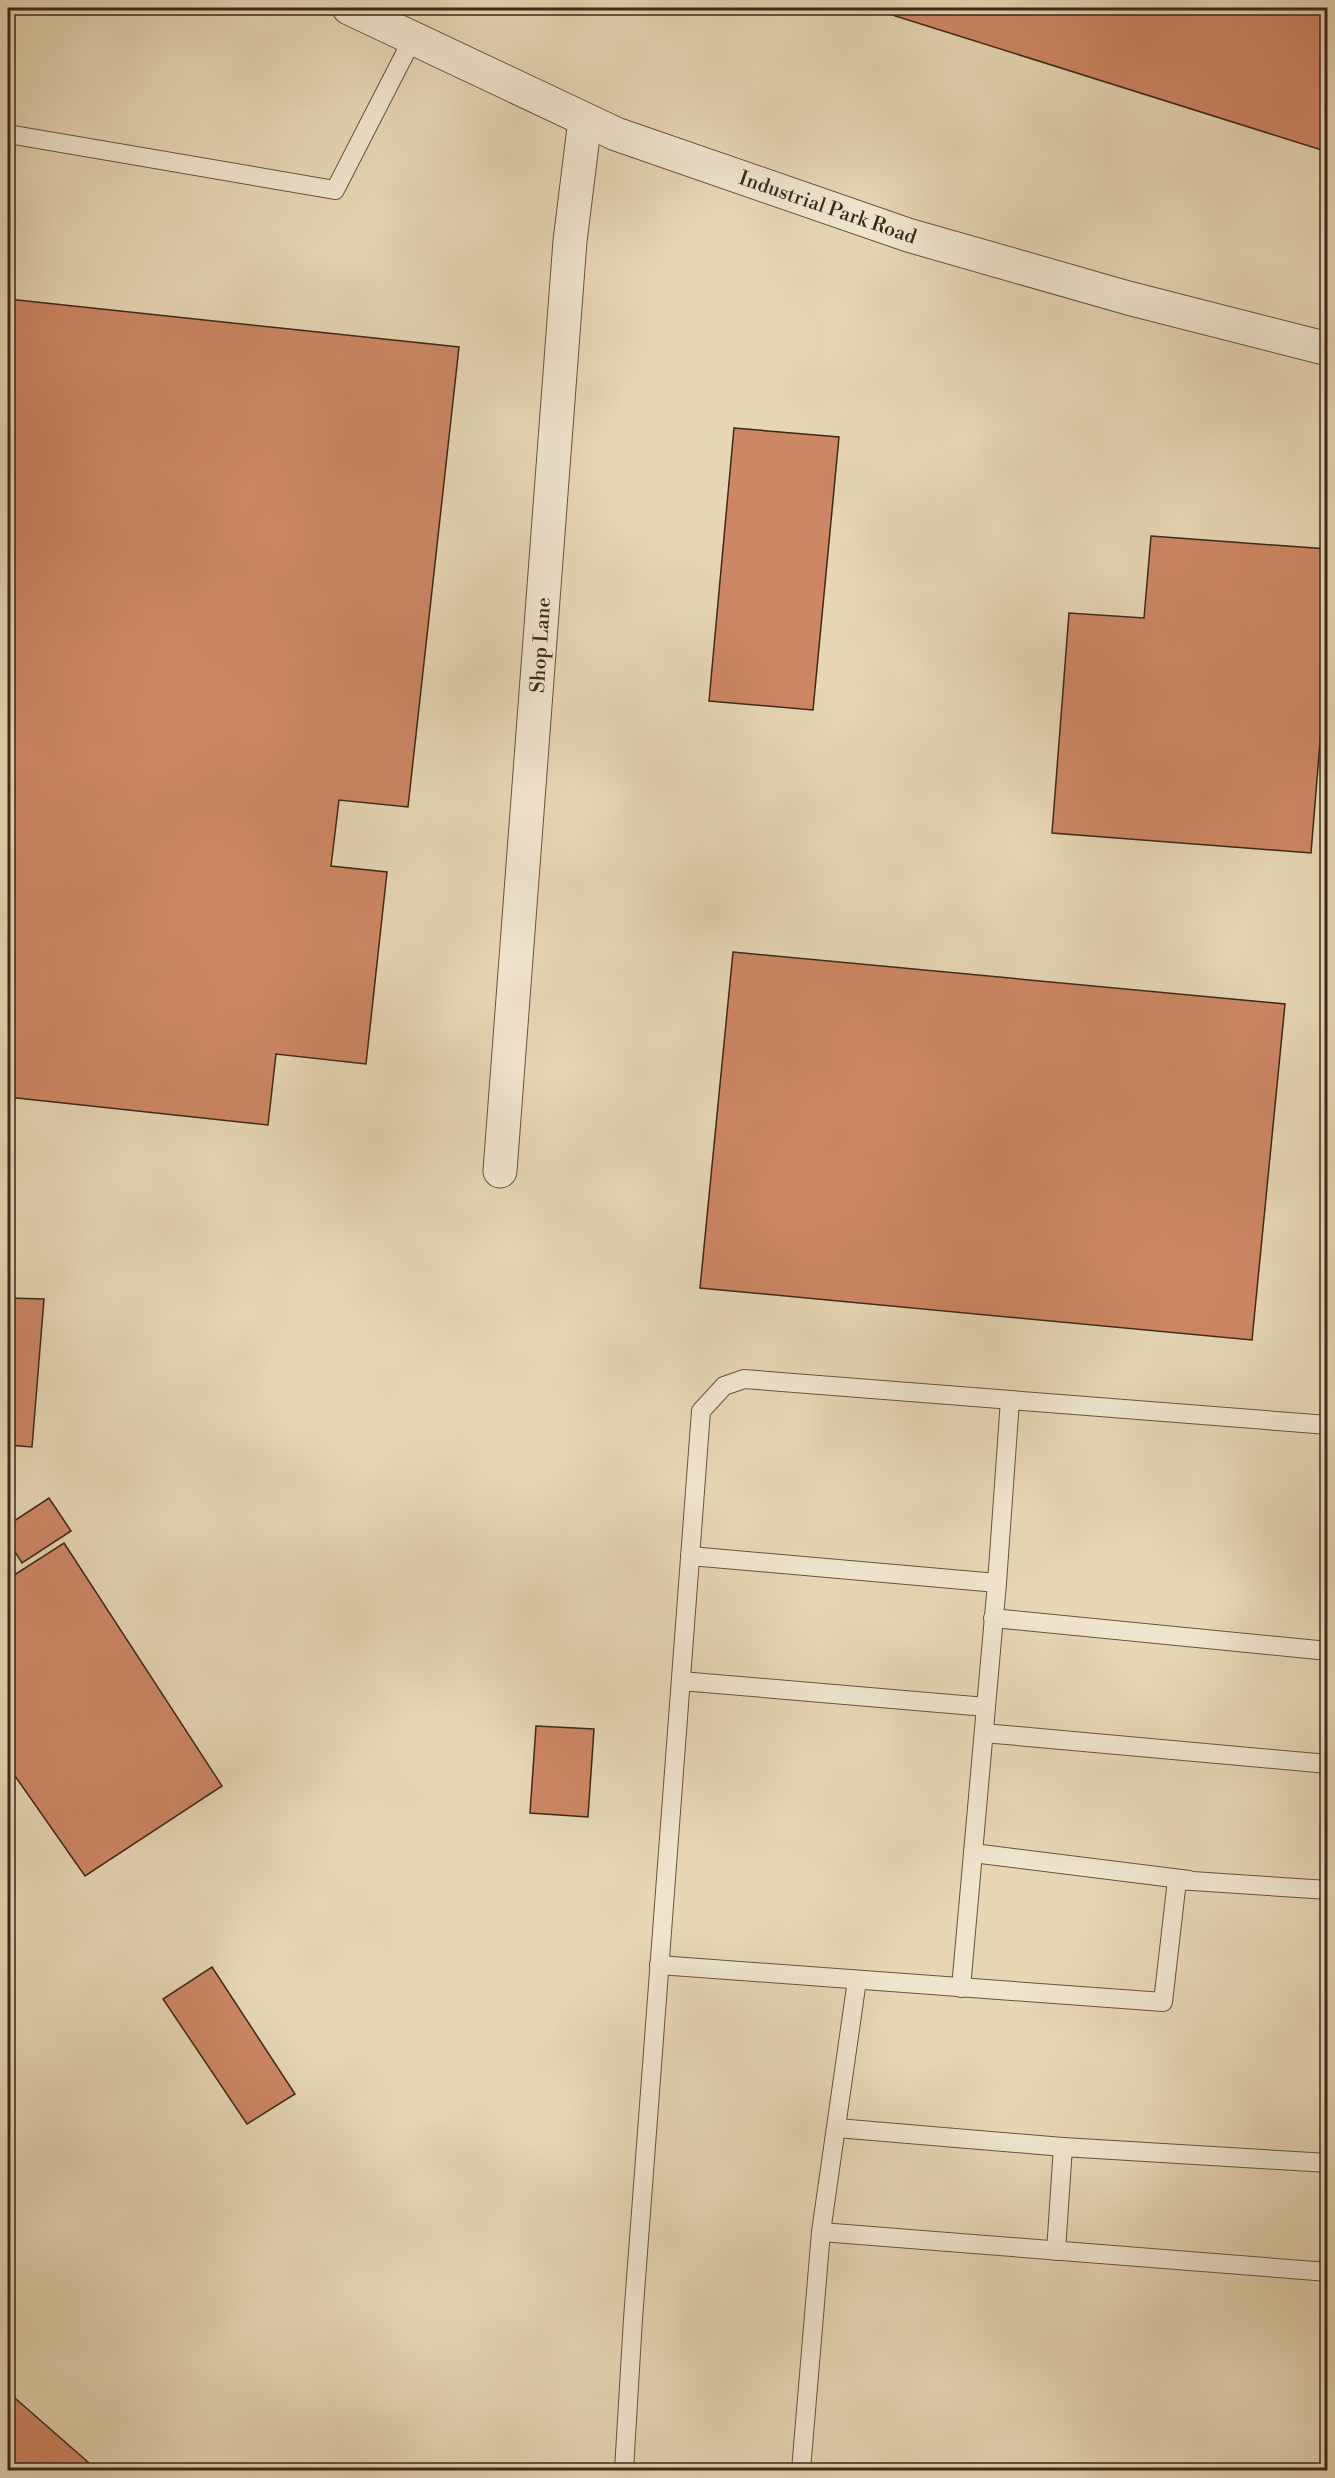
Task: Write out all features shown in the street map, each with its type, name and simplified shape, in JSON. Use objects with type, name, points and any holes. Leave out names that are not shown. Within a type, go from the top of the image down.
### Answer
[{"type":"street","name":"Industrial Park Road","points":[[349,8],[616,134],[908,235],[1140,301],[1328,349]]},
{"type":"street","name":"Shop Lane","points":[[500,1171],[570,241],[585,120]]},
{"type":"lane","points":[[8,134],[335,190],[413,38]]},
{"type":"lane","points":[[624,2470],[701,1411],[724,1386],[744,1379],[1328,1425]]},
{"type":"lane","points":[[961,1988],[997,1582],[1010,1400]]},
{"type":"lane","points":[[690,1556],[997,1582]]},
{"type":"lane","points":[[993,1618],[1328,1651]]},
{"type":"lane","points":[[681,1681],[986,1707]]},
{"type":"lane","points":[[984,1733],[1328,1764]]},
{"type":"lane","points":[[973,1853],[1189,1880],[1328,1890]]},
{"type":"lane","points":[[660,1965],[1163,2002],[1178,1880],[1189,1880]]},
{"type":"lane","points":[[801,2470],[821,2232],[857,1980]]},
{"type":"lane","points":[[837,2128],[1063,2147],[1328,2163]]},
{"type":"lane","points":[[1056,2251],[1063,2147]]},
{"type":"lane","points":[[821,2232],[1328,2272]]},
{"type":"building","points":[[870,8],[1328,8],[1328,152]]},
{"type":"building","points":[[8,299],[459,347],[408,807],[339,800],[331,866],[387,872],[366,1064],[276,1054],[268,1125],[8,1097]]},
{"type":"building","points":[[734,428],[839,437],[813,710],[709,701]]},
{"type":"building","points":[[1151,536],[1328,549],[1328,644],[1311,853],[1052,833],[1069,613],[1144,618]]},
{"type":"building","points":[[733,952],[1285,1004],[1252,1340],[700,1288]]},
{"type":"building","points":[[8,1298],[44,1299],[32,1447],[8,1445]]},
{"type":"building","points":[[49,1498],[71,1531],[22,1563],[8,1541],[8,1525]]},
{"type":"building","points":[[64,1543],[222,1786],[85,1876],[8,1766],[8,1579]]},
{"type":"building","points":[[536,1726],[594,1729],[588,1817],[530,1813]]},
{"type":"building","points":[[212,1967],[295,2094],[247,2124],[163,1999]]},
{"type":"building","points":[[8,2392],[97,2470],[8,2470]]}]
